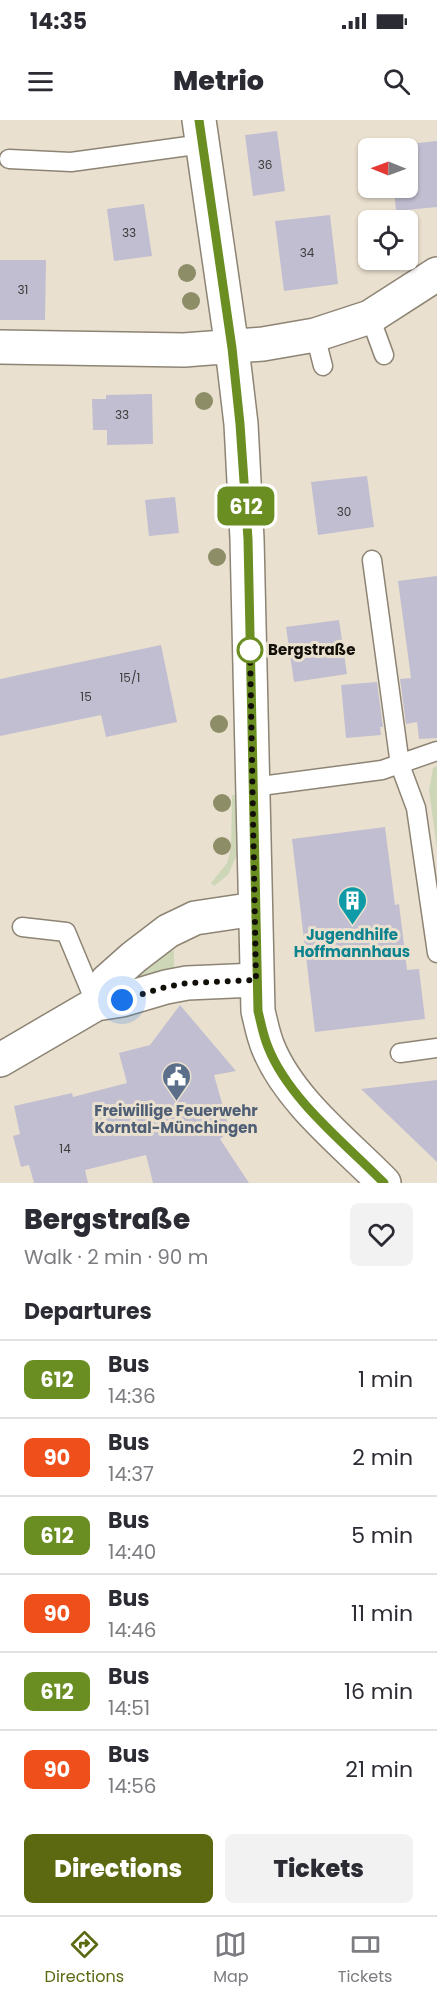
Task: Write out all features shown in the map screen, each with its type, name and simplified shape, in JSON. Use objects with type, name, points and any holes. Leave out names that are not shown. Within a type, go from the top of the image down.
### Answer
[{"type":"street","points":[[201,132],[232,348],[248,539],[258,1011],[267,1046],[282,1075],[312,1110],[384,1183]]},
{"type":"street","points":[[0,347],[319,350],[437,274]]},
{"type":"street","points":[[96,1004],[107,981],[168,931],[195,918],[255,909]]},
{"type":"street","points":[[0,1060],[96,1004],[122,1000],[187,983],[256,980]]},
{"type":"lane","points":[[9,159],[72,162],[201,132]]},
{"type":"lane","points":[[370,317],[384,355]]},
{"type":"lane","points":[[372,560],[400,765],[416,808],[437,953]]},
{"type":"lane","points":[[253,787],[382,770],[437,751]]},
{"type":"lane","points":[[22,927],[66,932],[96,1004]]},
{"type":"lane","points":[[400,1053],[437,1048]]},
{"type":"green space","points":[[437,766],[437,849],[429,790],[433,768]]},
{"type":"green space","points":[[232,795],[238,795],[240,848],[228,875],[214,886],[211,883],[227,863],[231,848]]},
{"type":"green space","points":[[174,951],[174,971],[120,992],[162,952]]},
{"type":"building","points":[[277,131],[285,191],[253,196],[245,135]]},
{"type":"building","points":[[437,141],[437,207],[396,210],[395,198],[418,198],[418,143]]},
{"type":"building","points":[[144,204],[152,256],[114,261],[107,209]]},
{"type":"building","points":[[330,215],[338,284],[284,291],[275,221]]},
{"type":"building","points":[[0,260],[46,260],[45,320],[0,320]]},
{"type":"building","points":[[152,394],[153,444],[107,445],[107,430],[93,430],[92,399],[106,399],[106,395]]},
{"type":"building","points":[[367,476],[374,527],[318,535],[311,482]]},
{"type":"building","points":[[175,497],[179,533],[149,536],[145,500]]},
{"type":"building","points":[[437,576],[437,738],[419,739],[417,722],[406,724],[400,679],[411,678],[398,581]]},
{"type":"building","points":[[339,620],[347,674],[294,682],[286,627]]},
{"type":"building","points":[[161,645],[177,722],[106,737],[101,715],[0,736],[0,679]]},
{"type":"building","points":[[377,682],[383,727],[380,727],[381,735],[346,738],[341,685]]},
{"type":"building","name":"Jugendhilfe Hoffmannhaus","points":[[385,827],[395,905],[399,904],[407,970],[419,969],[425,1019],[315,1032],[292,839]]},
{"type":"building","points":[[180,1005],[236,1071],[214,1075],[230,1131],[220,1139],[249,1183],[153,1183],[146,1155],[85,1170],[88,1183],[34,1183],[29,1165],[21,1167],[13,1136],[20,1134],[14,1106],[72,1093],[73,1097],[127,1083],[119,1053],[150,1045]]},
{"type":"building","points":[[437,1080],[437,1162],[361,1089]]},
{"type":"bus line","name":"612","points":[[199,120],[232,348],[248,539],[258,1011],[267,1046],[282,1075],[318,1117],[384,1183]]},
{"type":"place","name":"Bergstraße","points":[[250,650]]},
{"type":"place","name":"Jugendhilfe Hoffmannhaus","points":[[352,926]]},
{"type":"place","name":"Freiwillige Feuerwehr Korntal-Münchingen","points":[[176,1102]]},
{"type":"route","points":[[122,1000],[187,983],[256,980],[250,650]]}]
